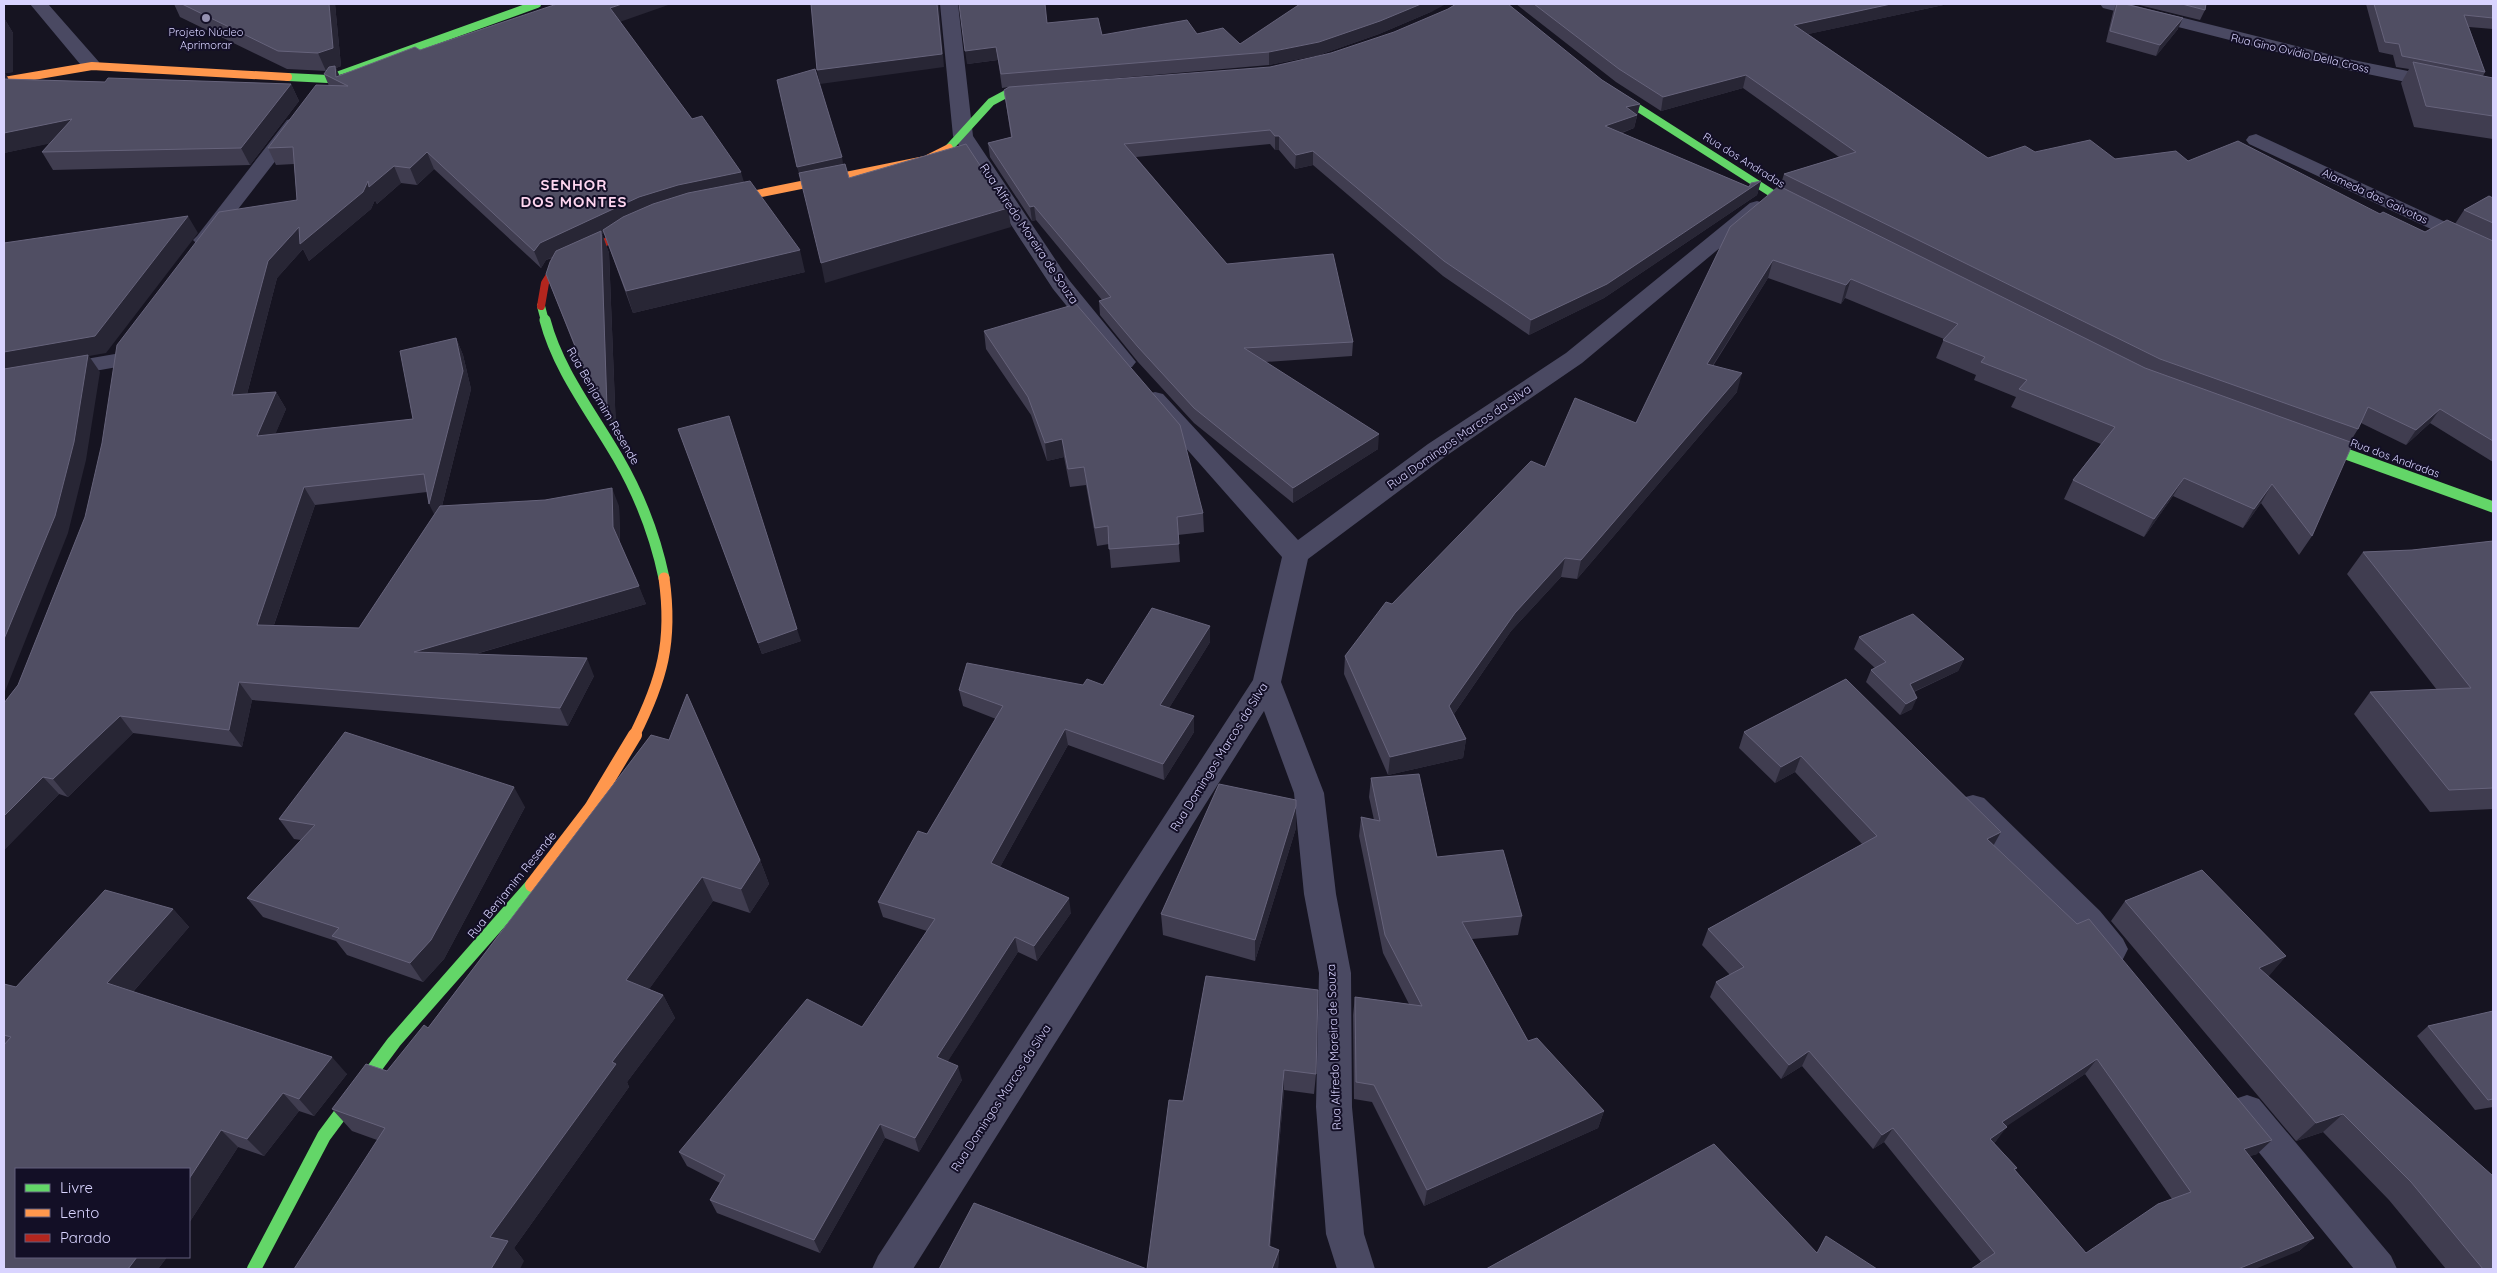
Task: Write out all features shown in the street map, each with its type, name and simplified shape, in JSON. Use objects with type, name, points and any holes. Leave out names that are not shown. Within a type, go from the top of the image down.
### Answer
[{"type":"street","points":[[39,4],[92,66]]},
{"type":"street","points":[[4,81],[92,66],[328,79],[537,4]]},
{"type":"street","points":[[949,4],[963,136]]},
{"type":"street","name":"Rua Gino Ovídio Della Cross","points":[[2109,4],[2234,37],[2392,74],[2493,94]]},
{"type":"street","points":[[2392,74],[2493,79]]},
{"type":"street","points":[[190,259],[328,79]]},
{"type":"street","name":"Rua dos Andradas","points":[[1600,82],[1773,194],[1818,216]]},
{"type":"street","points":[[706,204],[926,160],[953,146],[991,102],[1006,94],[1058,90]]},
{"type":"street","name":"Rua Alfredo Moreira de Souza","points":[[963,136],[1061,284],[1138,379],[1296,555]]},
{"type":"street","name":"Alameda das Gaivotas","points":[[2256,140],[2493,252]]},
{"type":"street","name":"Rua Domingos Marcos da Silva","points":[[891,1269],[1187,810],[1267,682],[1296,555],[1437,450],[1574,358],[1773,194]]},
{"type":"street","name":"Rua Benjamim Resende","points":[[254,1269],[324,1136],[394,1042],[548,867],[620,761],[646,711],[665,657],[669,614],[662,560],[646,506],[554,348],[540,302],[545,283],[555,267],[652,220]]},
{"type":"street","points":[[4,380],[118,362]]},
{"type":"street","name":"Rua dos Andradas","points":[[2300,437],[2493,507]]},
{"type":"street","name":"Rua Alfredo Moreira de Souza","points":[[1267,682],[1309,793],[1316,842],[1320,894],[1335,973],[1334,1107],[1345,1234],[1356,1269]]},
{"type":"street","points":[[1950,784],[2089,921],[2133,974]]},
{"type":"street","points":[[2227,1087],[2378,1269]]},
{"type":"building","points":[[182,4],[329,4],[333,48],[318,53],[278,51]]},
{"type":"building","points":[[557,4],[622,4],[610,8],[692,119],[702,116],[741,172],[678,185],[639,197],[540,243],[534,251],[427,152],[410,168],[394,166],[369,187],[368,181],[363,192],[300,244],[299,227],[268,261],[232,395],[276,392],[257,436],[413,419],[400,351],[456,338],[463,371],[429,504],[424,474],[304,487],[257,625],[359,628],[440,506],[545,500],[612,488],[613,527],[639,586],[414,652],[587,658],[560,708],[239,682],[229,730],[120,716],[53,779],[43,777],[4,816],[4,703],[18,685],[85,517],[102,443],[117,345],[219,212],[297,200],[293,147],[268,148],[316,85],[348,86],[324,74],[329,67],[335,66],[336,77],[415,47],[420,50]]},
{"type":"building","points":[[811,4],[937,4],[942,54],[817,70]]},
{"type":"building","points":[[959,4],[1045,4],[1047,23],[1098,18],[1102,35],[1187,20],[1197,34],[1223,28],[1240,44],[1300,4],[1421,4],[1380,21],[1319,42],[1269,52],[1001,74],[996,47],[965,51]]},
{"type":"building","points":[[1456,4],[1508,4],[1602,80],[1640,104],[1626,107],[1637,115],[1605,126],[1749,187],[1751,183],[1761,181],[1607,284],[1531,320],[1444,261],[1313,151],[1296,155],[1279,136],[1275,136],[1270,130],[1124,144],[1227,264],[1333,254],[1353,342],[1244,348],[1379,434],[1293,488],[1194,408],[1099,301],[1111,297],[1034,206],[1030,207],[988,143],[1012,137],[1004,90],[1009,87],[1270,67],[1331,53],[1394,32]]},
{"type":"building","points":[[1534,4],[1891,4],[1794,25],[1988,158],[2025,146],[2035,152],[2090,140],[2115,159],[2176,151],[2188,161],[2238,141],[2380,214],[2383,212],[2425,232],[2447,220],[2493,241],[2493,441],[2440,409],[2416,430],[2368,407],[2358,429],[2160,359],[1784,174],[1856,152],[1746,75],[1663,97],[1619,69]]},
{"type":"building","points":[[2117,4],[2125,4],[2183,18],[2160,45],[2110,31]]},
{"type":"building","points":[[2182,4],[2206,4],[2205,10]]},
{"type":"building","points":[[2374,4],[2493,4],[2493,18],[2464,15],[2485,72],[2402,56],[2399,44],[2385,42]]},
{"type":"building","points":[[2413,62],[2493,78],[2493,116],[2426,106]]},
{"type":"building","points":[[815,69],[842,157],[797,167],[777,80]]},
{"type":"building","points":[[108,78],[291,84],[241,148],[42,152],[72,119],[4,133],[4,79],[105,82]]},
{"type":"building","points":[[966,144],[1008,208],[821,263],[799,173],[845,164],[849,178]]},
{"type":"building","points":[[750,181],[800,250],[626,291],[603,230],[623,217],[653,204],[688,193]]},
{"type":"building","points":[[1779,186],[2145,368],[2353,443],[2312,536],[2272,484],[2254,509],[2184,478],[2154,519],[2073,480],[2115,427],[2019,389],[2027,380],[1981,362],[1985,357],[1943,340],[1958,324],[1851,279],[1846,285],[1773,260],[1707,364],[1742,373],[1581,560],[1565,558],[1515,613],[1449,706],[1466,739],[1390,757],[1345,656],[1386,602],[1392,604],[1531,461],[1545,467],[1575,398],[1636,423],[1730,227]]},
{"type":"building","points":[[2489,196],[2493,198],[2493,223],[2464,210]]},
{"type":"building","points":[[188,216],[95,336],[4,352],[4,243]]},
{"type":"building","points":[[601,231],[607,408],[584,368],[546,274],[556,251]]},
{"type":"building","points":[[1076,304],[1180,425],[1203,513],[1177,517],[1179,544],[1109,549],[1108,526],[1095,528],[1084,467],[1068,469],[1062,439],[1045,443],[1028,397],[984,331]]},
{"type":"building","points":[[88,355],[74,442],[55,516],[4,639],[4,369]]},
{"type":"building","points":[[729,416],[797,629],[758,643],[678,429]]},
{"type":"building","points":[[2493,541],[2493,788],[2449,790],[2370,692],[2471,688],[2363,552],[2412,550]]},
{"type":"building","points":[[1152,608],[1210,626],[1160,705],[1194,716],[1163,764],[1065,729],[991,863],[1069,898],[1034,946],[1015,937],[937,1057],[958,1066],[915,1138],[880,1124],[814,1240],[710,1200],[725,1175],[679,1152],[807,999],[862,1027],[935,919],[878,902],[918,831],[927,834],[1003,706],[959,690],[967,663],[1083,685],[1087,679],[1103,685]]},
{"type":"building","points":[[1913,614],[1964,659],[1910,684],[1917,698],[1906,704],[1871,670],[1886,662],[1859,637]]},
{"type":"building","points":[[1846,679],[2001,832],[1987,839],[2077,924],[2089,919],[2272,1140],[2244,1149],[2314,1238],[2238,1269],[1971,1269],[1995,1253],[1893,1128],[1882,1135],[1809,1051],[1789,1065],[1716,982],[1744,967],[1708,929],[1877,836],[1801,756],[1781,767],[1744,732]],"holes":[[[2097,1059],[2191,1192],[2158,1204],[2086,1253],[2014,1169],[2017,1168],[1990,1139],[2007,1127],[2002,1122]]]},
{"type":"building","points":[[687,694],[760,860],[741,889],[702,877],[626,980],[663,995],[612,1062],[616,1064],[490,1237],[508,1241],[491,1269],[294,1269],[385,1128],[332,1109],[366,1064],[387,1071],[424,1025],[428,1028],[651,735],[669,740]]},
{"type":"building","points":[[345,732],[514,787],[431,940],[410,963],[332,936],[339,928],[247,898],[315,825],[279,819]]},
{"type":"building","points":[[1419,774],[1437,857],[1503,850],[1522,916],[1462,922],[1528,1041],[1537,1038],[1604,1111],[1427,1190],[1374,1085],[1356,1082],[1355,997],[1422,1006],[1385,935],[1361,817],[1380,821],[1371,778]]},
{"type":"building","points":[[1219,784],[1296,800],[1296,806],[1255,940],[1161,914]]},
{"type":"building","points":[[2202,870],[2286,956],[2259,968],[2493,1176],[2493,1269],[2483,1269],[2411,1182],[2343,1114],[2316,1123],[2125,901]]},
{"type":"building","points":[[105,890],[173,909],[107,983],[332,1057],[299,1099],[283,1093],[247,1139],[221,1130],[190,1177],[190,1168],[15,1168],[15,1258],[136,1258],[128,1269],[4,1269],[4,1045],[11,1037],[4,1035],[4,984],[16,987]]},
{"type":"building","points":[[1206,976],[1318,990],[1316,1074],[1284,1070],[1269,1246],[1279,1250],[1272,1269],[1147,1269],[1169,1100],[1183,1101]]},
{"type":"building","points":[[2493,1011],[2493,1099],[2488,1100],[2428,1026]]},
{"type":"building","points":[[1714,1144],[1817,1253],[1826,1236],[1877,1269],[1486,1269]]},
{"type":"building","points":[[974,1203],[1147,1269],[939,1269]]},
{"type":"traffic: fast","points":[[288,77],[328,79],[537,4]]},
{"type":"traffic: fast","points":[[1607,88],[1773,194],[1804,209]]},
{"type":"traffic: fast","points":[[949,148],[991,102],[1006,94],[1042,91]]},
{"type":"traffic: fast","points":[[541,306],[555,350],[619,460],[648,517],[658,547],[664,578]]},
{"type":"traffic: fast","points":[[2313,442],[2493,507]]},
{"type":"traffic: fast","points":[[254,1269],[324,1136],[394,1042],[532,885]]},
{"type":"traffic: slow","points":[[4,81],[92,66],[288,77]]},
{"type":"traffic: slow","points":[[722,201],[925,160],[949,148]]},
{"type":"traffic: slow","points":[[532,885],[571,837],[591,808],[611,777],[645,715],[657,685],[667,647],[668,617],[664,578]]},
{"type":"traffic: jam","points":[[541,306],[540,302],[545,283],[555,267],[640,225]]},
{"type":"place","name":"Projeto Núcleo Aprimorar","points":[[206,18]]},
{"type":"district","name":"SENHOR DOS MONTES","points":[[574,194]]}]
